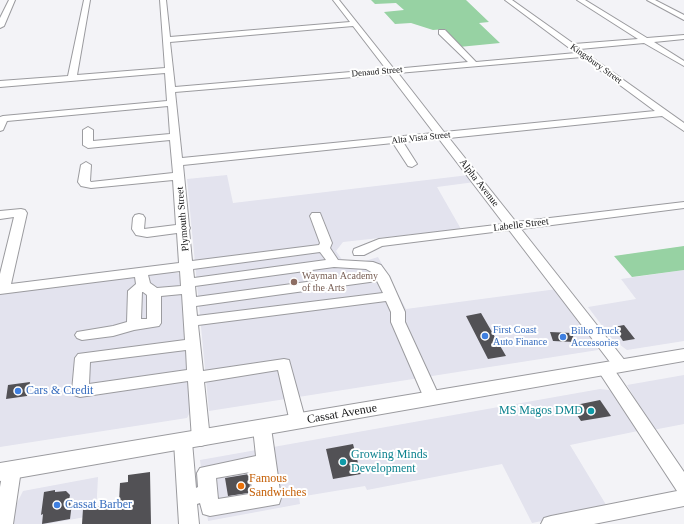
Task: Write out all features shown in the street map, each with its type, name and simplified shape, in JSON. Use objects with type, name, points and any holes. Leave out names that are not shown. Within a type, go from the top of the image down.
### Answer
[{"type":"main road","name":"Cassat Avenue","points":[[6,471],[684,355]]},
{"type":"street","points":[[0,24],[12,0]]},
{"type":"street","points":[[72,78],[87,0]]},
{"type":"street","name":"Plymouth Street","points":[[165,0],[170,90],[178,162],[196,376],[187,498],[189,524]]},
{"type":"street","name":"Alpha Avenue","points":[[336,0],[513,226],[613,367],[684,487]]},
{"type":"street","name":"Kingsbury Street","points":[[508,0],[684,128]]},
{"type":"street","points":[[580,0],[684,64]]},
{"type":"street","points":[[650,0],[684,18]]},
{"type":"street","points":[[167,40],[276,34],[355,24]]},
{"type":"street","points":[[442,32],[474,64]]},
{"type":"street","points":[[572,47],[684,37]]},
{"type":"street","name":"Denaud Street","points":[[170,90],[583,55]]},
{"type":"street","points":[[0,84],[169,70]]},
{"type":"street","points":[[0,128],[3,119],[172,103]]},
{"type":"street","name":"Alta Vista Street","points":[[178,162],[664,113]]},
{"type":"street","points":[[88,130],[88,145],[175,137]]},
{"type":"street","points":[[396,140],[412,164]]},
{"type":"street","points":[[86,165],[84,182],[85,184],[91,185],[179,176]]},
{"type":"street","name":"Labelle Street","points":[[359,252],[379,243],[684,205]]},
{"type":"street","points":[[0,215],[21,212],[1,290],[146,284],[189,291],[382,276]]},
{"type":"street","points":[[316,216],[326,243],[324,248]]},
{"type":"street","points":[[139,218],[138,229],[140,232],[147,233],[184,228]]},
{"type":"street","points":[[324,248],[334,263]]},
{"type":"street","points":[[134,325],[135,292],[146,284],[187,267],[324,248]]},
{"type":"street","points":[[189,291],[334,263],[368,265],[376,268],[382,276],[398,312],[398,322],[432,398]]},
{"type":"street","points":[[82,335],[113,331],[134,325],[154,323],[146,284]]},
{"type":"street","points":[[192,321],[391,296]]},
{"type":"street","points":[[193,344],[83,358],[80,391],[284,364],[298,422]]},
{"type":"street","points":[[187,498],[209,501],[254,501],[272,498],[262,428]]},
{"type":"street","points":[[209,501],[206,473],[266,463]]},
{"type":"street","points":[[3,524],[6,471]]},
{"type":"street","points":[[551,524],[684,498]]},
{"type":"shaded area","name":"Wayman Academy of the Arts","points":[[227,175],[233,203],[469,175],[475,182],[437,187],[461,229],[343,242],[336,251],[343,261],[362,262],[378,257],[406,309],[557,289],[597,345],[598,350],[209,411],[187,179]]},
{"type":"shaded area","points":[[684,270],[684,341],[627,350],[612,339],[588,307],[636,299],[621,279]]},
{"type":"shaded area","points":[[166,273],[178,273],[182,277],[191,397],[190,412],[187,418],[0,447],[0,294]]},
{"type":"shaded area","points":[[684,375],[684,424],[653,430],[627,385]]},
{"type":"shaded area","points":[[600,389],[609,390],[616,395],[638,431],[570,445],[608,508],[532,523],[502,464],[367,490],[365,486],[299,497],[300,504],[208,521],[200,460]]},
{"type":"shaded area","points":[[98,477],[96,515],[47,524],[10,524],[14,509],[23,491]]},
{"type":"green space","points":[[371,0],[466,0],[489,22],[479,23],[500,43],[459,47],[445,32],[446,29],[433,30],[411,23],[395,24],[384,12],[404,10],[396,3],[375,4]]},
{"type":"green space","points":[[684,246],[684,270],[632,277],[614,256]]},
{"type":"building","name":"First Coast Auto Finance","points":[[481,313],[506,356],[488,359],[466,316]]},
{"type":"building","points":[[624,325],[635,339],[623,341],[614,327]]},
{"type":"building","name":"Bilko Truck Accessories","points":[[550,332],[572,333],[575,342],[553,341]]},
{"type":"building","name":"Cars & Credit","points":[[30,382],[27,396],[6,399],[8,385]]},
{"type":"building","name":"MS Magos DMD","points":[[600,400],[611,416],[581,421],[571,406]]},
{"type":"building","name":"Growing Minds Development","points":[[353,444],[361,474],[333,479],[326,449]]},
{"type":"building","points":[[150,472],[151,524],[82,524],[83,509],[119,502],[120,483],[128,482],[128,475]]},
{"type":"building","points":[[249,474],[250,490],[248,493],[228,496],[225,478]]},
{"type":"building","name":"Cassat Barber","points":[[55,490],[55,492],[66,491],[70,495],[69,500],[72,503],[70,519],[42,524],[43,514],[41,515],[44,492]]},
{"type":"place","name":"Wayman Academy of the Arts","points":[[294,282]]},
{"type":"place","name":"First Coast Auto Finance","points":[[485,336]]},
{"type":"place","name":"Bilko Truck Accessories","points":[[563,337]]},
{"type":"place","name":"Cars & Credit","points":[[18,391]]},
{"type":"place","name":"MS Magos DMD","points":[[591,411]]},
{"type":"place","name":"Growing Minds Development","points":[[343,462]]},
{"type":"place","name":"Famous Sandwiches","points":[[241,486]]},
{"type":"place","name":"Cassat Barber","points":[[57,505]]}]
